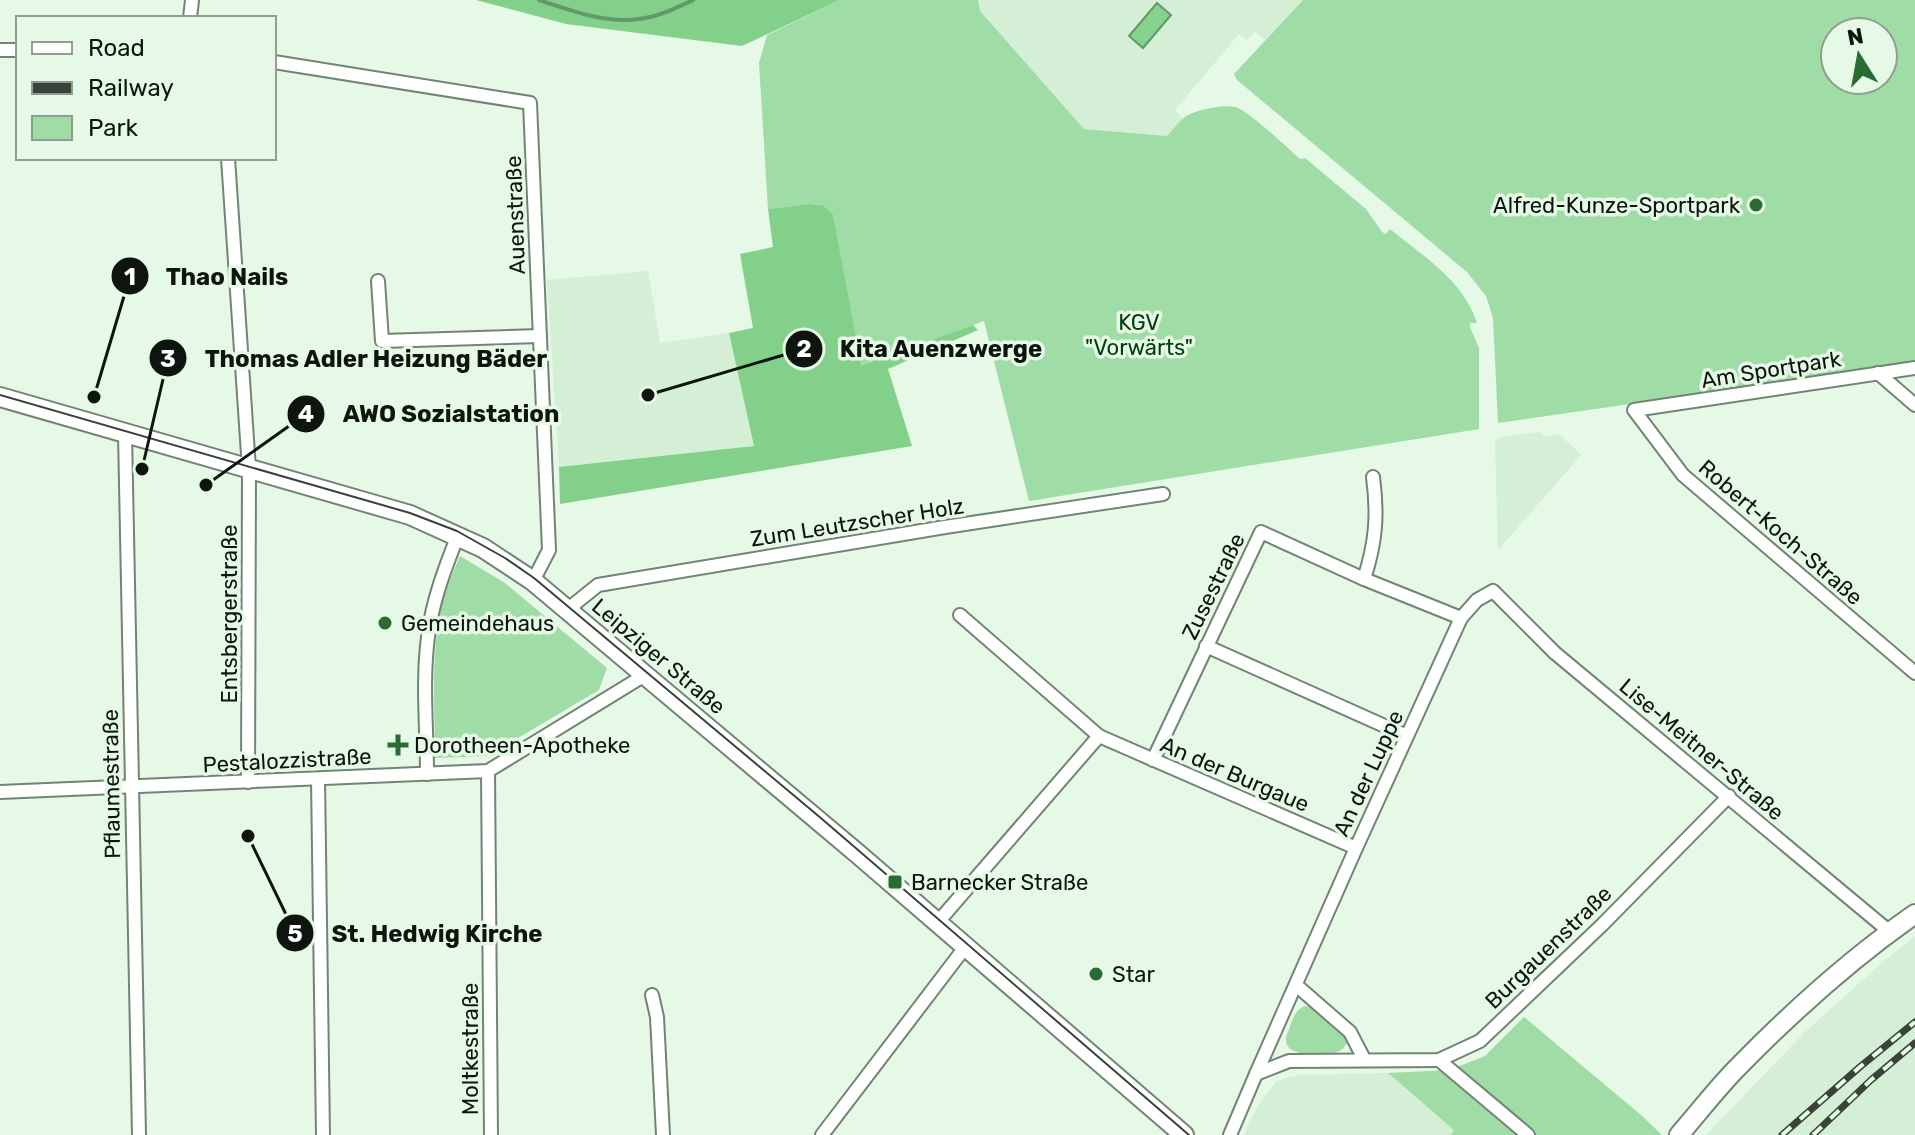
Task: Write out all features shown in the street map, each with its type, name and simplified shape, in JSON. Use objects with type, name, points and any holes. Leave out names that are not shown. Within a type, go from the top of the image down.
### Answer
[{"type":"street","name":"Auenstraße","points":[[276,62],[530,103],[549,550],[533,581]]},
{"type":"street","name":"Entsbergerstraße","points":[[228,160],[249,469],[248,782]]},
{"type":"street","points":[[378,281],[382,341],[540,336]]},
{"type":"street","name":"Am Sportpark","points":[[1634,410],[1915,368]]},
{"type":"street","points":[[1878,373],[1915,405]]},
{"type":"street","name":"Leipziger Straße","points":[[0,397],[410,515],[493,553],[533,581],[645,675],[1184,1135]]},
{"type":"street","name":"Robert-Koch-Straße","points":[[1634,410],[1683,475],[1915,673]]},
{"type":"street","name":"Pflaumestraße","points":[[125,433],[139,1135]]},
{"type":"street","points":[[1364,579],[1373,552],[1377,520],[1373,477]]},
{"type":"street","name":"Zum Leutzscher Holz","points":[[567,610],[598,585],[1163,494]]},
{"type":"street","name":"Zusestraße","points":[[1153,760],[1261,532],[1364,579],[1461,618]]},
{"type":"street","points":[[427,774],[428,636],[441,580],[458,535]]},
{"type":"street","name":"An der Luppe","points":[[1296,985],[1461,618],[1477,600],[1493,591]]},
{"type":"street","name":"Lise-Meitner-Straße","points":[[1493,591],[1555,653],[1890,932]]},
{"type":"street","name":"An der Burgaue","points":[[960,615],[1099,736],[1356,848]]},
{"type":"street","points":[[1206,646],[1407,736]]},
{"type":"street","name":"Pestalozzistraße","points":[[0,792],[488,771],[645,675]]},
{"type":"street","points":[[938,922],[1099,736]]},
{"type":"street","name":"Moltkestraße","points":[[488,771],[491,1135]]},
{"type":"street","points":[[318,779],[323,1135]]},
{"type":"street","name":"Burgauenstraße","points":[[1256,1074],[1289,1061],[1439,1060],[1480,1041],[1602,925],[1729,796]]},
{"type":"street","points":[[1679,1135],[1738,1067],[1815,994],[1915,914]]},
{"type":"street","points":[[822,1135],[966,946]]},
{"type":"street","points":[[1230,1135],[1296,985],[1350,1032],[1364,1059]]},
{"type":"street","points":[[652,995],[657,1017],[663,1135]]},
{"type":"street","points":[[1439,1060],[1528,1135]]},
{"type":"shaded area","points":[[476,0],[840,0],[742,46],[566,24]]},
{"type":"shaded area","points":[[978,0],[1303,0],[1265,40],[1255,32],[1247,40],[1239,34],[1175,110],[1183,118],[1167,136],[1084,129],[980,11]]},
{"type":"shaded area","points":[[1157,3],[1171,15],[1143,48],[1129,36]]},
{"type":"shaded area","points":[[823,205],[833,214],[861,366],[973,325],[978,330],[888,369],[912,446],[560,504],[559,467],[754,446],[729,333],[753,328],[740,254],[773,247],[768,209]]},
{"type":"shaded area","points":[[648,271],[660,343],[729,333],[754,446],[559,467],[547,280]]},
{"type":"shaded area","points":[[1540,432],[1545,437],[1559,434],[1581,455],[1498,550],[1495,443],[1501,437]]},
{"type":"shaded area","points":[[1915,936],[1915,1135],[1706,1135],[1806,1031]]},
{"type":"shaded area","points":[[1388,1073],[1455,1131],[1451,1135],[1244,1135],[1257,1107],[1276,1082],[1300,1075]]},
{"type":"green space","name":"KGV \"Vorwärts\"","points":[[840,0],[978,0],[980,11],[1084,129],[1167,136],[1189,114],[1202,110],[1230,106],[1249,115],[1366,209],[1382,232],[1386,234],[1390,229],[1429,260],[1463,294],[1477,323],[1470,323],[1470,327],[1479,348],[1479,429],[1029,501],[984,321],[860,367],[833,214],[823,205],[768,209],[759,63],[767,35]]},
{"type":"green space","points":[[1303,0],[1915,0],[1915,363],[1498,423],[1493,318],[1486,296],[1467,272],[1237,80],[1234,74]]},
{"type":"green space","points":[[460,556],[505,583],[607,668],[599,690],[488,756],[435,758],[437,632],[446,591]]},
{"type":"green space","points":[[1305,1006],[1323,1015],[1341,1032],[1347,1043],[1342,1050],[1316,1055],[1298,1053],[1287,1045],[1286,1036],[1294,1017]]},
{"type":"green space","points":[[1524,1017],[1662,1135],[1451,1135],[1454,1130],[1388,1073],[1449,1070],[1485,1056]]},
{"type":"waterway","points":[[539,0],[613,20],[653,16],[693,0]]},
{"type":"tram line","points":[[0,395],[410,513],[457,531],[505,558],[534,578],[822,819],[1189,1135]]},
{"type":"railway","points":[[1782,1135],[1915,1022]]},
{"type":"railway","points":[[1813,1135],[1915,1043]]},
{"type":"place","name":"Alfred-Kunze-Sportpark","points":[[1756,205]]},
{"type":"place","name":"Kita Auenzwerge","points":[[648,395]]},
{"type":"place","name":"Thao Nails","points":[[94,397]]},
{"type":"place","name":"Thomas Adler Heizung Bäder","points":[[142,469]]},
{"type":"place","name":"AWO Sozialstation","points":[[206,485]]},
{"type":"place","name":"Gemeindehaus","points":[[385,623]]},
{"type":"place","name":"Dorotheen-Apotheke","points":[[398,745]]},
{"type":"place","name":"St. Hedwig Kirche","points":[[248,836]]},
{"type":"place","name":"Barnecker Straße","points":[[895,882]]},
{"type":"place","name":"Star","points":[[1096,974]]}]
